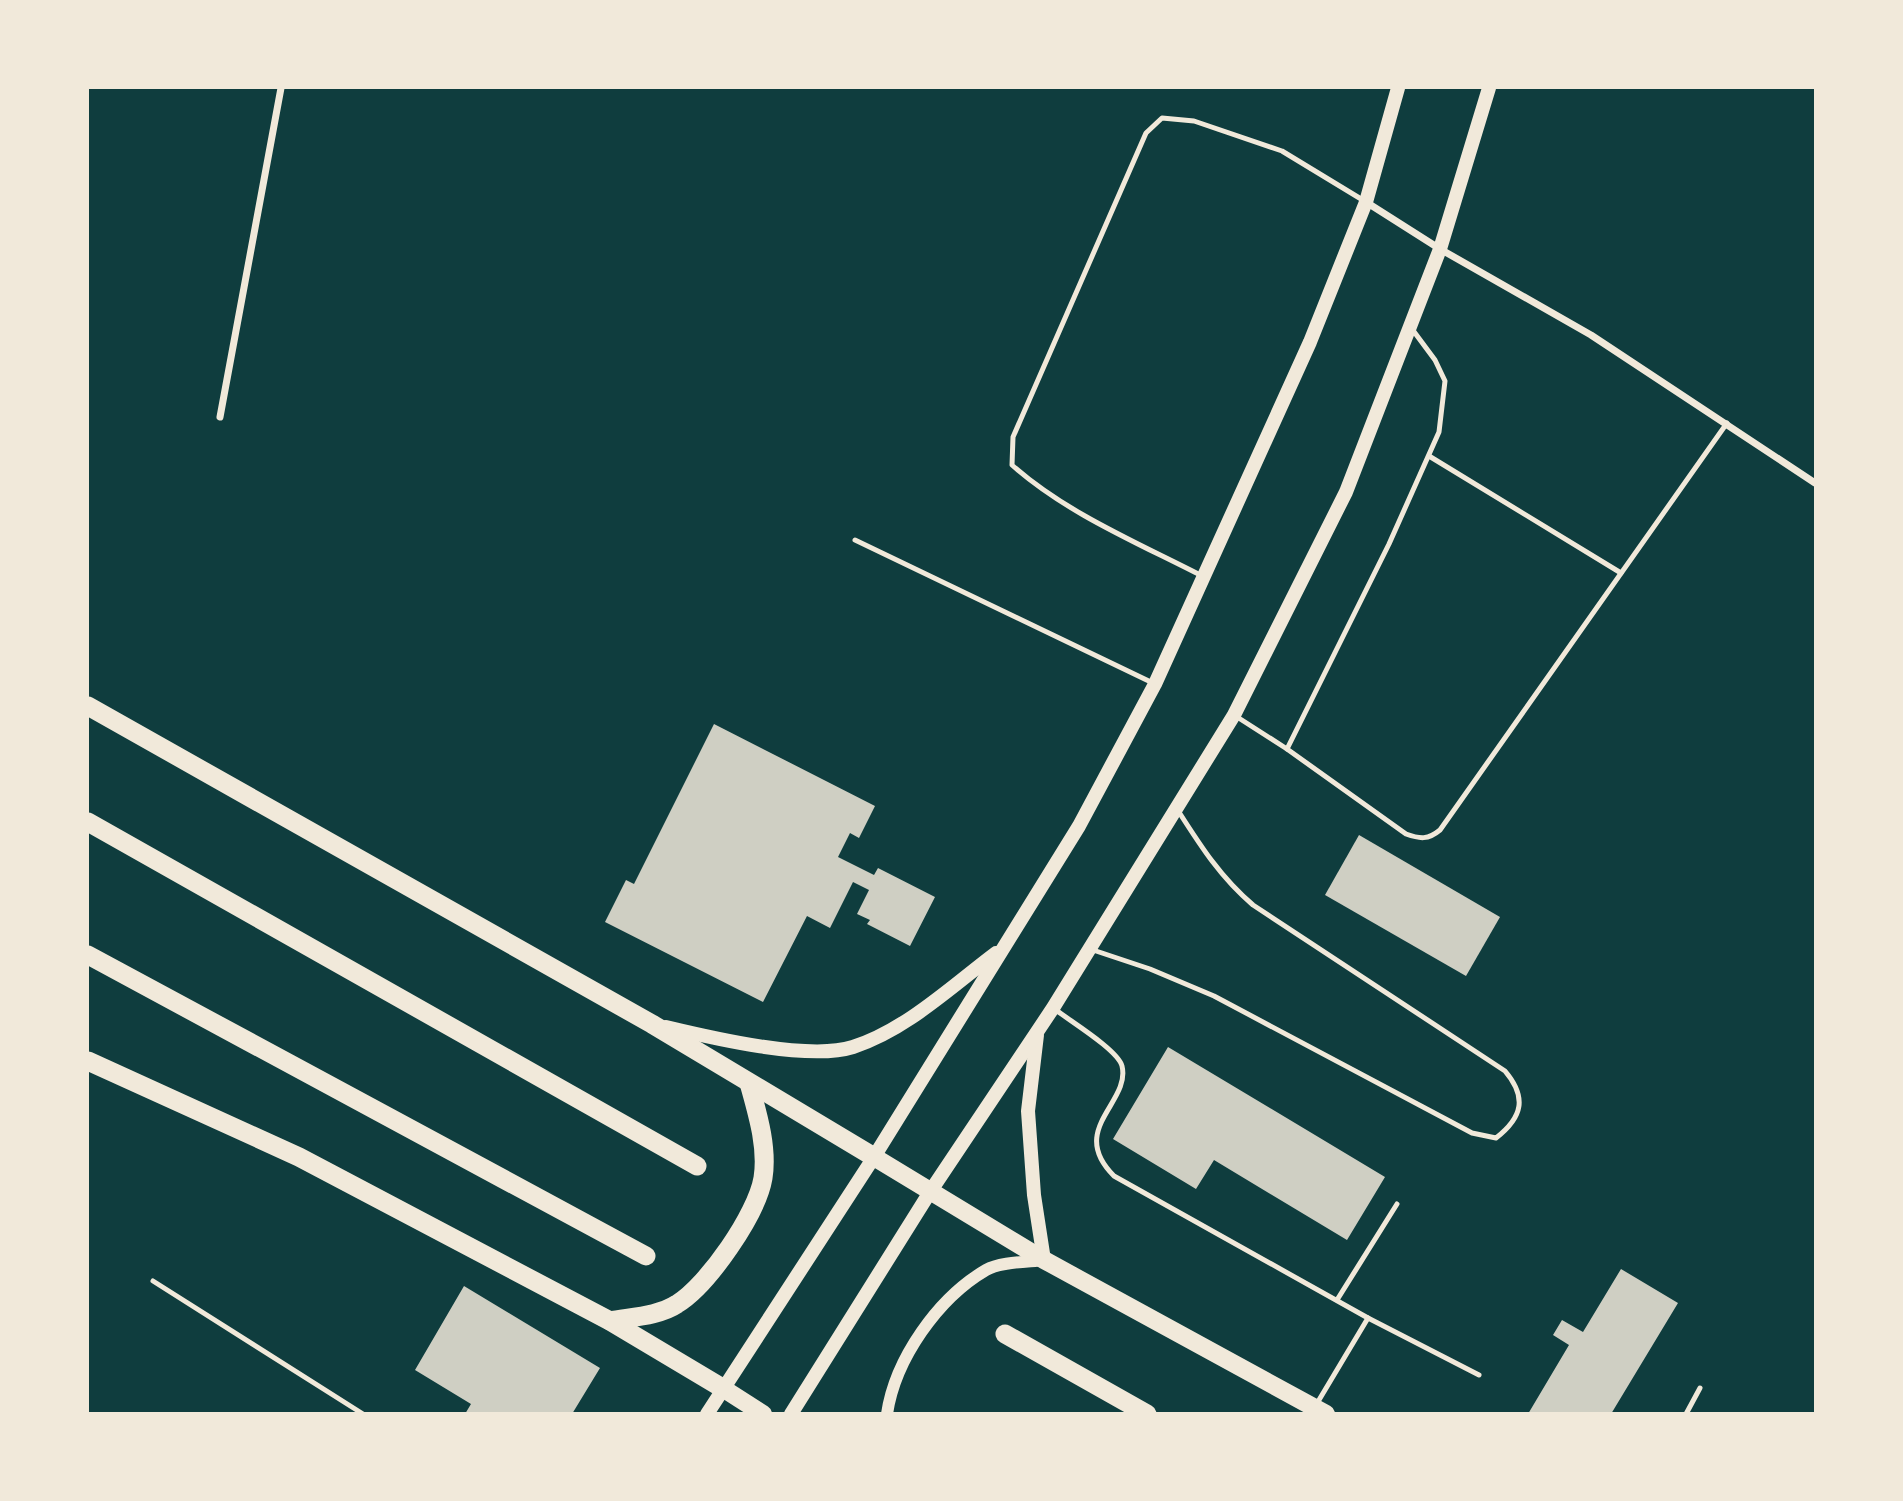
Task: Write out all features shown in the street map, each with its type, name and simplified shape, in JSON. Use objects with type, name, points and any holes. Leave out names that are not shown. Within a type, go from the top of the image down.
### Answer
[{"type":"highway","points":[[88,706],[652,1024],[874,1157]]},
{"type":"highway","points":[[88,822],[697,1166]]},
{"type":"highway","points":[[88,955],[646,1256]]},
{"type":"highway","points":[[88,1061],[299,1157],[610,1321],[724,1389]]},
{"type":"highway","points":[[610,1321],[675,1306],[695,1290],[747,1215],[763,1178],[760,1126],[749,1083]]},
{"type":"highway","points":[[1005,1334],[1147,1413]]},
{"type":"main road","points":[[707,1413],[874,1157],[1079,826],[1155,684],[1310,342],[1366,202],[1398,88]]},
{"type":"main road","points":[[792,1413],[930,1192],[1053,1008],[1234,716],[1346,492],[1440,249],[1489,88]]},
{"type":"main road","points":[[652,1024],[725,1041],[796,1050],[850,1048],[889,1032],[1003,947]]},
{"type":"main road","points":[[1037,1030],[1028,1111],[1035,1205],[1044,1260]]},
{"type":"main road","points":[[874,1157],[1044,1260],[1320,1410]]},
{"type":"main road","points":[[724,1389],[763,1413]]},
{"type":"street","points":[[220,417],[281,88]]},
{"type":"street","points":[[1366,202],[1440,249],[1591,335],[1815,483]]},
{"type":"street","points":[[887,1413],[900,1371],[920,1333],[952,1297],[988,1269],[1044,1260]]},
{"type":"lane","points":[[1205,578],[1108,529],[1031,482],[1012,465],[1013,437],[1146,133],[1162,118],[1194,121],[1282,151],[1366,202]]},
{"type":"lane","points":[[1287,749],[1389,544],[1439,432],[1444,381],[1435,360],[1410,327]]},
{"type":"lane","points":[[1234,716],[1287,749],[1406,834],[1420,839],[1432,837],[1440,830],[1727,423]]},
{"type":"lane","points":[[1429,456],[1621,573]]},
{"type":"lane","points":[[855,540],[1155,684]]},
{"type":"lane","points":[[1090,949],[1150,969],[1214,996],[1472,1133],[1496,1138],[1510,1127],[1520,1106],[1519,1087],[1505,1071],[1253,905],[1229,885],[1177,809]]},
{"type":"lane","points":[[1053,1008],[1114,1055],[1122,1065],[1122,1078],[1100,1126],[1096,1145],[1101,1163],[1114,1176],[1368,1318],[1479,1375]]},
{"type":"lane","points":[[1338,1300],[1397,1204]]},
{"type":"lane","points":[[153,1282],[363,1413]]},
{"type":"lane","points":[[1320,1410],[1368,1318]]},
{"type":"lane","points":[[1686,1413],[1700,1388]]},
{"type":"building","points":[[714,724],[875,806],[859,838],[850,833],[838,857],[874,875],[878,868],[935,897],[910,946],[867,924],[870,920],[857,914],[869,890],[853,882],[830,928],[807,916],[763,1002],[605,922],[626,880],[634,884]]},
{"type":"building","points":[[1359,835],[1500,917],[1466,976],[1325,895]]},
{"type":"building","points":[[1168,1047],[1385,1177],[1347,1240],[1214,1160],[1196,1189],[1113,1139]]},
{"type":"building","points":[[1621,1269],[1678,1303],[1611,1414],[1528,1414],[1569,1345],[1553,1335],[1562,1320],[1583,1332]]},
{"type":"building","points":[[464,1286],[600,1368],[572,1414],[465,1414],[471,1404],[415,1370]]}]
